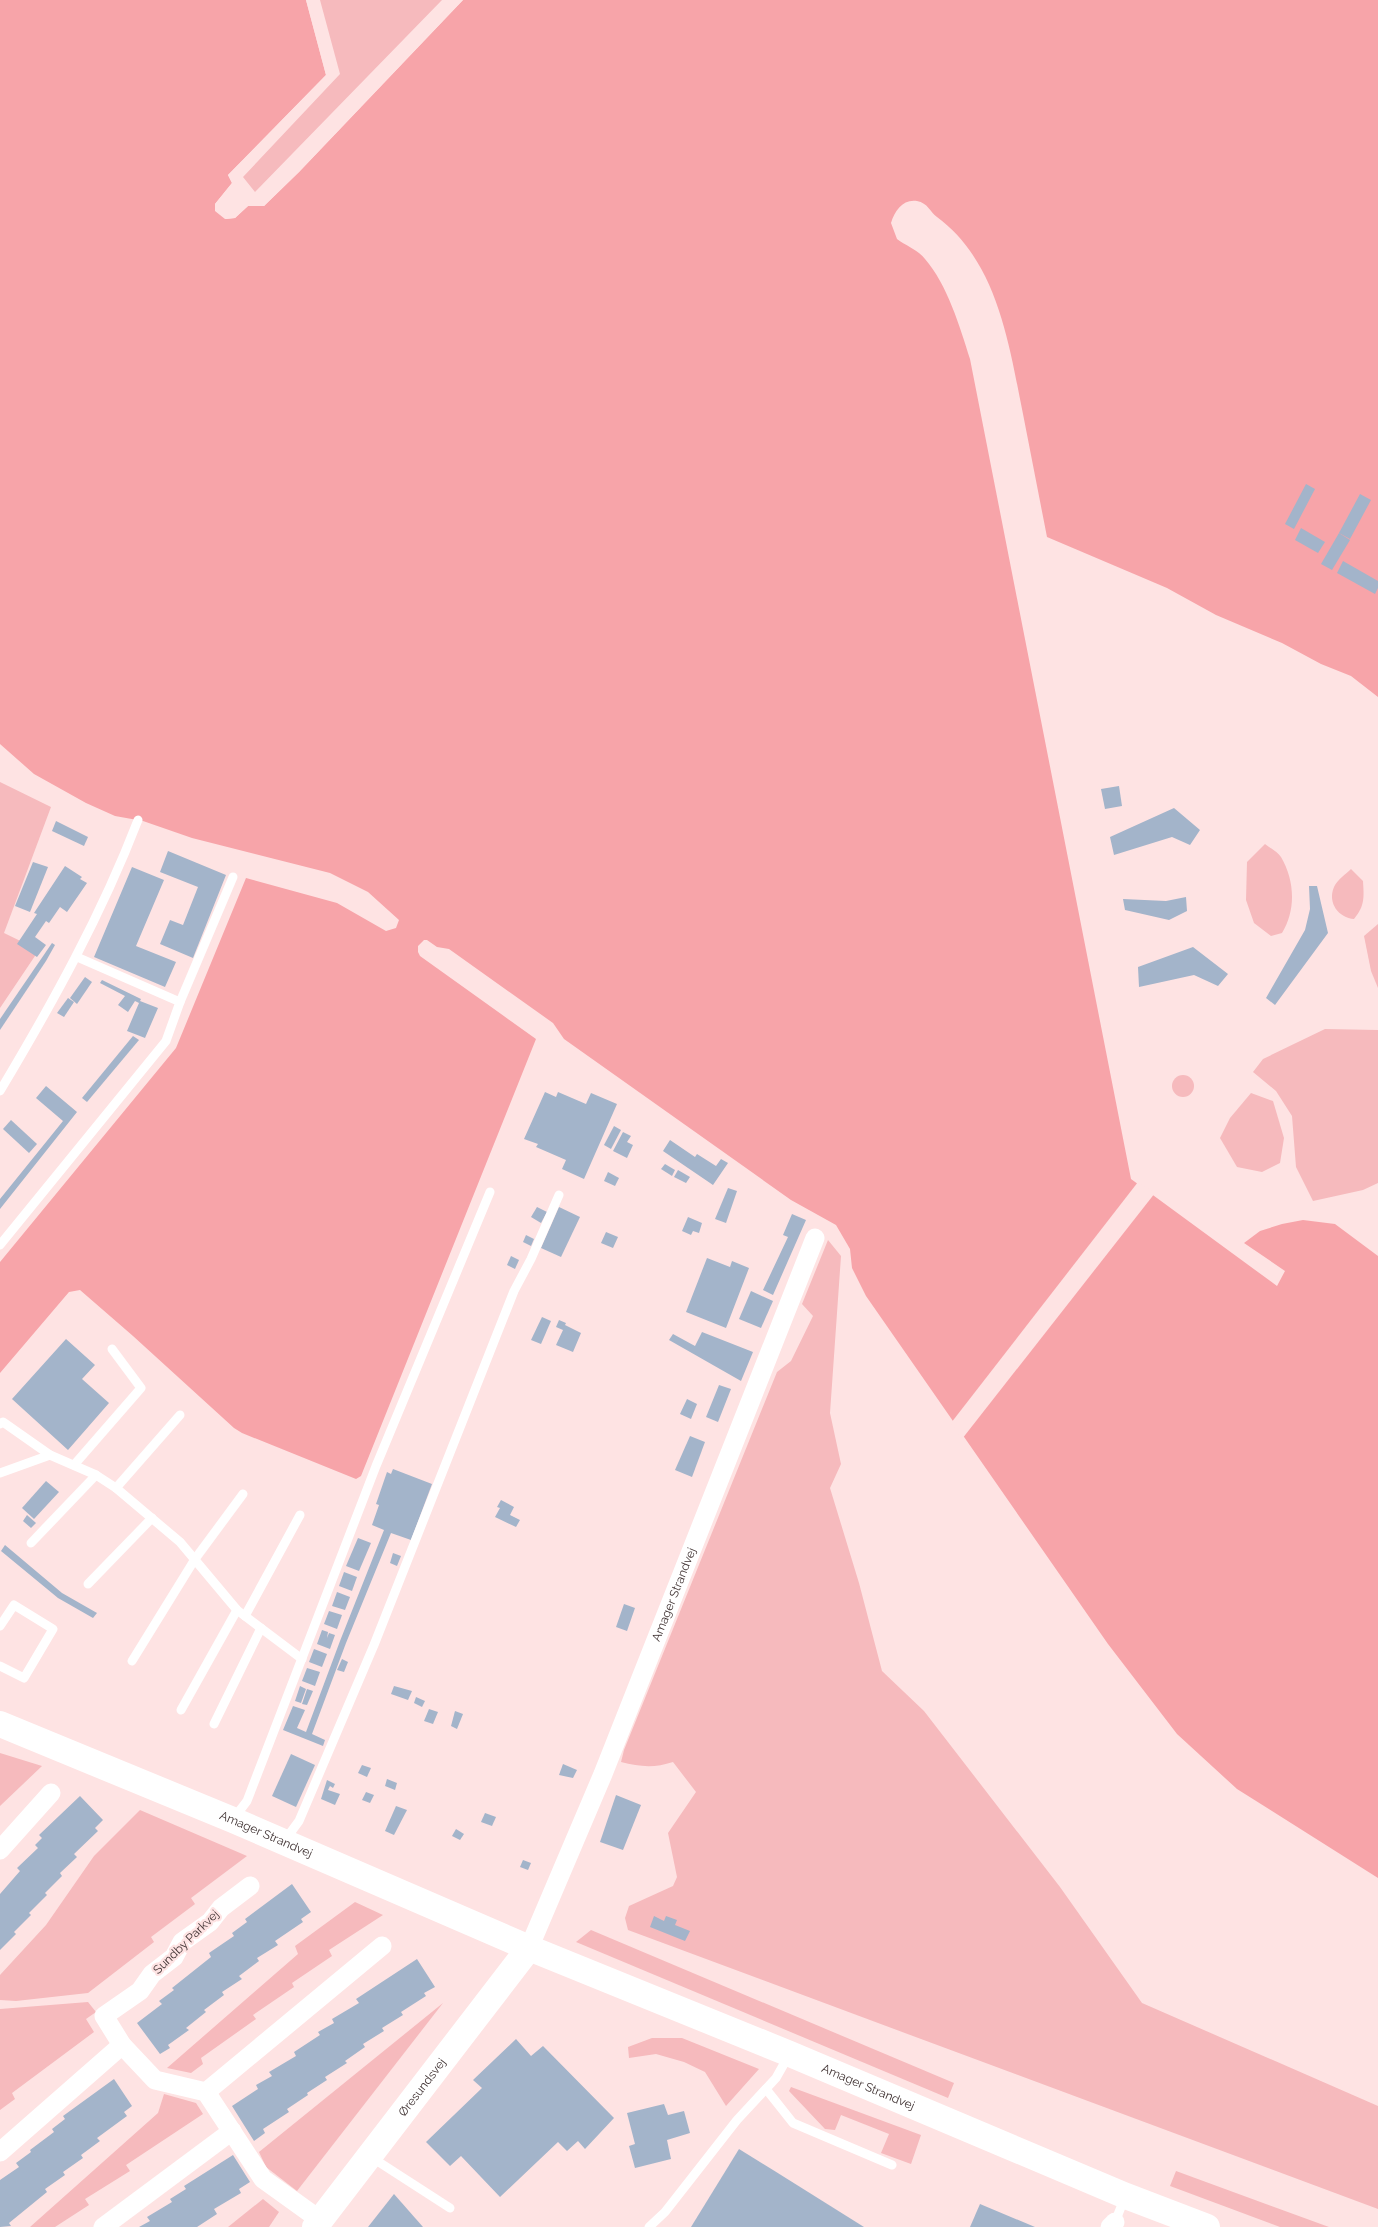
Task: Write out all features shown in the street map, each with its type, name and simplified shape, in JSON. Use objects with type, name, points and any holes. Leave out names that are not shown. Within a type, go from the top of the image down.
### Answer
[{"type":"street","name":"Amager Strandvej","points":[[529,1948],[603,1774],[815,1238]]},
{"type":"street","name":"Amager Strandvej","points":[[0,1724],[233,1820],[529,1948],[790,2054],[1126,2196],[1207,2227]]},
{"type":"street","points":[[0,1850],[51,1793]]},
{"type":"street","name":"Sundby Parkvej","points":[[206,2092],[155,2080],[122,2045],[104,2016],[140,1991],[152,1974],[174,1957],[182,1942],[210,1922],[221,1908],[250,1886]]},
{"type":"street","points":[[317,2224],[263,2179],[206,2092],[382,1946]]},
{"type":"street","name":"Øresundsvej","points":[[317,2224],[529,1948]]},
{"type":"street","points":[[0,2152],[122,2045]]},
{"type":"street","points":[[103,2227],[232,2132]]},
{"type":"lane","points":[[0,1091],[77,957],[120,865],[138,820]]},
{"type":"lane","points":[[0,1245],[166,1041],[180,1002],[233,877]]},
{"type":"lane","points":[[77,957],[180,1002]]},
{"type":"lane","points":[[233,1820],[247,1801],[376,1466],[490,1192]]},
{"type":"lane","points":[[284,1842],[299,1821],[374,1645],[514,1291],[531,1259],[559,1195]]},
{"type":"lane","points":[[74,1466],[141,1388],[112,1349]]},
{"type":"lane","points":[[116,1488],[180,1415]]},
{"type":"lane","points":[[0,1424],[3,1422],[50,1455],[96,1475],[116,1488],[180,1542],[237,1610],[302,1659]]},
{"type":"lane","points":[[0,1473],[50,1455]]},
{"type":"lane","points":[[32,1543],[96,1475]]},
{"type":"lane","points":[[132,1661],[195,1559],[243,1494]]},
{"type":"lane","points":[[246,1616],[300,1515]]},
{"type":"lane","points":[[88,1584],[152,1518]]},
{"type":"lane","points":[[0,1626],[14,1604],[53,1629],[24,1678],[0,1666]]},
{"type":"lane","points":[[182,1710],[237,1610]]},
{"type":"lane","points":[[214,1724],[261,1628]]},
{"type":"lane","points":[[650,2227],[665,2212],[737,2120],[776,2078],[790,2054]]},
{"type":"lane","points":[[766,2089],[793,2123],[892,2164]]},
{"type":"lane","points":[[368,2156],[450,2208]]},
{"type":"lane","points":[[1114,2225],[1126,2196]]},
{"type":"shaded area","points":[[0,0],[306,0],[326,75],[228,175],[232,183],[215,204],[216,211],[226,219],[235,218],[248,206],[264,206],[299,172],[463,0],[1378,0],[1378,697],[1351,676],[1321,664],[1282,643],[1216,615],[1167,588],[1047,537],[1006,333],[998,306],[987,281],[974,257],[958,236],[924,204],[912,201],[900,206],[891,223],[897,239],[922,256],[940,281],[952,306],[970,359],[1131,1179],[1277,1286],[1285,1271],[1244,1243],[1260,1231],[1282,1224],[1303,1220],[1335,1224],[1378,1256],[1378,1878],[1237,1789],[1177,1734],[1108,1644],[866,1296],[852,1268],[850,1249],[836,1225],[791,1200],[564,1039],[553,1023],[449,949],[437,947],[427,940],[424,940],[418,946],[420,956],[536,1039],[361,1476],[356,1479],[242,1433],[234,1428],[80,1290],[69,1292],[0,1373],[0,1262],[176,1048],[246,878],[337,903],[386,931],[396,928],[399,920],[368,892],[330,873],[192,838],[143,821],[115,816],[86,803],[34,774],[0,744]]},
{"type":"shaded area","points":[[320,0],[442,0],[255,192],[243,177],[340,74]]},
{"type":"shaded area","points":[[0,782],[51,807],[4,933],[39,950],[0,1008]]},
{"type":"shaded area","points":[[1265,844],[1281,857],[1286,866],[1292,895],[1292,905],[1287,924],[1282,933],[1271,936],[1254,923],[1246,900],[1247,862]]},
{"type":"shaded area","points":[[1351,869],[1363,881],[1362,905],[1354,919],[1339,913],[1332,899],[1335,884]]},
{"type":"shaded area","points":[[1378,924],[1378,988],[1371,971],[1364,936]]},
{"type":"shaded area","points":[[1325,1029],[1378,1030],[1378,1183],[1363,1190],[1313,1201],[1296,1167],[1292,1116],[1276,1091],[1253,1072],[1263,1059]]},
{"type":"shaded area","points":[[1183,1075],[1191,1078],[1194,1086],[1191,1094],[1183,1097],[1175,1094],[1172,1086],[1175,1078]]},
{"type":"shaded area","points":[[1251,1093],[1273,1101],[1284,1138],[1280,1163],[1262,1172],[1237,1167],[1220,1138],[1230,1118]]},
{"type":"shaded area","points":[[828,1240],[841,1256],[830,1413],[841,1464],[830,1488],[859,1583],[882,1671],[924,1711],[1060,1887],[1142,2003],[1378,2106],[1378,2209],[628,1930],[625,1918],[629,1906],[673,1886],[677,1877],[668,1833],[696,1792],[673,1762],[647,1766],[621,1762],[624,1750],[777,1372],[791,1361],[813,1316],[802,1304]]},
{"type":"shaded area","points":[[0,1753],[42,1766],[0,1806]]},
{"type":"shaded area","points":[[140,1810],[247,1856],[191,1898],[195,1904],[151,1937],[154,1942],[88,1993],[16,2001],[0,2000],[0,1975],[46,1925],[94,1856]]},
{"type":"shaded area","points":[[355,1902],[383,1915],[329,1950],[332,1956],[292,1983],[294,1987],[253,2015],[256,2019],[201,2058],[203,2064],[191,2073],[167,2068],[298,1954],[295,1946]]},
{"type":"shaded area","points":[[591,1930],[954,2083],[948,2098],[576,1942]]},
{"type":"shaded area","points":[[88,2002],[96,2012],[86,2019],[94,2032],[12,2093],[15,2099],[0,2110],[0,2009]]},
{"type":"shaded area","points":[[443,2003],[297,2191],[266,2167],[259,2152]]},
{"type":"shaded area","points":[[652,2038],[682,2038],[759,2069],[726,2106],[705,2072],[684,2062],[656,2054],[629,2058],[628,2047]]},
{"type":"shaded area","points":[[791,2087],[921,2135],[911,2164],[881,2153],[889,2134],[841,2115],[835,2130],[825,2129],[789,2091]]},
{"type":"shaded area","points":[[164,2094],[196,2103],[203,2114],[126,2165],[130,2171],[85,2199],[89,2205],[55,2227],[30,2227],[158,2113]]},
{"type":"shaded area","points":[[1176,2171],[1329,2227],[1280,2227],[1170,2186]]},
{"type":"shaded area","points":[[263,2199],[279,2212],[269,2227],[228,2227]]},
{"type":"pier","points":[[306,0],[309,0],[329,76],[231,175],[235,184],[218,205],[218,210],[226,216],[234,215],[247,204],[263,204],[459,0],[463,0],[299,172],[264,206],[248,206],[235,218],[225,219],[215,211],[215,204],[232,183],[228,175],[326,75]]},
{"type":"pier","points":[[1138,1182],[1155,1193],[962,1439],[951,1423]]},
{"type":"building","points":[[1306,484],[1315,489],[1294,529],[1285,524]]},
{"type":"building","points":[[1360,494],[1371,500],[1350,539],[1339,533]]},
{"type":"building","points":[[1301,528],[1325,542],[1318,553],[1295,540]]},
{"type":"building","points":[[1339,533],[1350,540],[1332,570],[1321,564]]},
{"type":"building","points":[[1343,561],[1378,581],[1378,588],[1375,594],[1337,573]]},
{"type":"building","points":[[1119,786],[1122,806],[1105,809],[1101,789]]},
{"type":"building","points":[[1174,808],[1200,830],[1190,845],[1172,837],[1114,855],[1110,837]]},
{"type":"building","points":[[56,821],[88,837],[84,846],[52,831]]},
{"type":"building","points":[[168,851],[226,875],[193,958],[160,944],[170,920],[183,925],[198,887],[160,872]]},
{"type":"building","points":[[33,862],[48,867],[30,912],[15,906]]},
{"type":"building","points":[[65,866],[82,877],[80,879],[87,883],[67,912],[60,907],[49,923],[46,921],[35,937],[46,945],[37,957],[17,944],[37,914],[34,913]]},
{"type":"building","points":[[132,867],[164,880],[136,946],[176,962],[165,987],[94,957]]},
{"type":"building","points":[[1309,886],[1317,886],[1328,933],[1275,1005],[1266,998],[1305,930],[1310,909]]},
{"type":"building","points":[[1186,897],[1187,911],[1169,920],[1125,910],[1123,899],[1166,901]]},
{"type":"building","points":[[52,943],[55,945],[46,961],[0,1030],[0,1019]]},
{"type":"building","points":[[1193,947],[1228,974],[1218,986],[1194,975],[1139,987],[1138,967]]},
{"type":"building","points":[[85,977],[92,982],[77,1004],[70,998]]},
{"type":"building","points":[[102,980],[141,999],[140,1001],[158,1008],[145,1038],[127,1031],[139,1003],[135,1001],[128,1012],[118,1005],[125,996],[100,983]]},
{"type":"building","points":[[68,998],[74,1002],[64,1017],[57,1013]]},
{"type":"building","points":[[133,1036],[139,1040],[87,1102],[82,1098]]},
{"type":"building","points":[[46,1086],[77,1112],[0,1209],[0,1199],[63,1121],[36,1098]]},
{"type":"building","points":[[545,1092],[556,1097],[558,1092],[586,1104],[591,1093],[617,1104],[584,1179],[562,1169],[566,1160],[536,1147],[538,1144],[524,1139]]},
{"type":"building","points":[[11,1120],[37,1144],[29,1153],[3,1129]]},
{"type":"building","points":[[614,1126],[621,1130],[611,1149],[604,1145]]},
{"type":"building","points":[[623,1132],[631,1136],[627,1142],[633,1145],[627,1158],[613,1151]]},
{"type":"building","points":[[670,1140],[695,1157],[697,1154],[716,1166],[721,1159],[728,1163],[713,1185],[663,1151]]},
{"type":"building","points":[[665,1164],[675,1170],[672,1176],[661,1169]]},
{"type":"building","points":[[678,1170],[690,1177],[686,1183],[674,1177]]},
{"type":"building","points":[[608,1172],[619,1178],[615,1186],[604,1181]]},
{"type":"building","points":[[728,1188],[737,1191],[726,1223],[715,1219]]},
{"type":"building","points":[[537,1207],[547,1212],[541,1223],[531,1217]]},
{"type":"building","points":[[559,1207],[580,1217],[561,1257],[541,1248]]},
{"type":"building","points":[[792,1214],[806,1220],[773,1295],[763,1290],[788,1237],[783,1235]]},
{"type":"building","points":[[688,1217],[702,1223],[699,1233],[693,1231],[691,1235],[682,1231]]},
{"type":"building","points":[[606,1232],[618,1237],[613,1248],[601,1243]]},
{"type":"building","points":[[526,1235],[534,1239],[531,1246],[523,1242]]},
{"type":"building","points":[[511,1256],[519,1260],[515,1269],[507,1265]]},
{"type":"building","points":[[707,1258],[730,1267],[732,1261],[749,1268],[726,1328],[686,1312]]},
{"type":"building","points":[[751,1291],[773,1301],[761,1328],[739,1319]]},
{"type":"building","points":[[542,1317],[551,1321],[541,1344],[531,1340]]},
{"type":"building","points":[[559,1320],[581,1333],[573,1352],[556,1345],[563,1330],[556,1327]]},
{"type":"building","points":[[702,1332],[753,1352],[741,1381],[669,1340],[673,1334],[695,1346]]},
{"type":"building","points":[[66,1339],[95,1365],[82,1379],[109,1403],[68,1450],[12,1399]]},
{"type":"building","points":[[719,1385],[731,1389],[718,1422],[706,1417]]},
{"type":"building","points":[[687,1399],[697,1404],[691,1419],[680,1414]]},
{"type":"building","points":[[690,1436],[705,1442],[692,1477],[675,1470]]},
{"type":"building","points":[[393,1469],[432,1484],[411,1540],[391,1533],[346,1643],[312,1734],[325,1740],[323,1746],[283,1730],[293,1706],[305,1710],[297,1728],[306,1732],[384,1530],[372,1525],[379,1505],[376,1504],[387,1472],[391,1474]]},
{"type":"building","points":[[46,1481],[59,1492],[34,1519],[22,1508]]},
{"type":"building","points":[[501,1500],[514,1507],[510,1515],[520,1520],[516,1527],[495,1517],[500,1508],[497,1507]]},
{"type":"building","points":[[27,1515],[36,1523],[31,1528],[23,1521]]},
{"type":"building","points":[[358,1538],[371,1543],[359,1571],[346,1566]]},
{"type":"building","points":[[5,1545],[62,1593],[97,1613],[93,1618],[58,1598],[1,1551]]},
{"type":"building","points":[[393,1553],[401,1556],[397,1566],[390,1563]]},
{"type":"building","points":[[344,1572],[357,1577],[352,1591],[339,1586]]},
{"type":"building","points":[[337,1592],[350,1597],[345,1610],[332,1606]]},
{"type":"building","points":[[624,1604],[635,1608],[627,1631],[616,1627]]},
{"type":"building","points":[[329,1611],[342,1615],[337,1629],[324,1624]]},
{"type":"building","points":[[322,1630],[328,1632],[327,1638],[329,1633],[335,1635],[330,1649],[317,1644]]},
{"type":"building","points":[[314,1649],[327,1654],[322,1667],[309,1662]]},
{"type":"building","points":[[342,1659],[348,1662],[344,1672],[337,1670]]},
{"type":"building","points":[[307,1668],[320,1672],[315,1686],[302,1681]]},
{"type":"building","points":[[300,1686],[306,1689],[301,1703],[295,1701]]},
{"type":"building","points":[[394,1686],[412,1691],[408,1700],[391,1694]]},
{"type":"building","points":[[307,1689],[313,1691],[307,1705],[302,1704]]},
{"type":"building","points":[[416,1697],[425,1701],[422,1707],[414,1703]]},
{"type":"building","points":[[429,1709],[438,1712],[433,1724],[424,1721]]},
{"type":"building","points":[[455,1711],[463,1714],[457,1729],[451,1726]]},
{"type":"building","points":[[291,1754],[315,1765],[296,1807],[272,1796]]},
{"type":"building","points":[[563,1764],[577,1770],[573,1778],[559,1775]]},
{"type":"building","points":[[362,1765],[371,1768],[367,1777],[358,1773]]},
{"type":"building","points":[[387,1779],[397,1783],[395,1790],[385,1786]]},
{"type":"building","points":[[327,1780],[335,1784],[333,1788],[330,1786],[328,1790],[340,1794],[335,1805],[321,1799]]},
{"type":"building","points":[[366,1792],[374,1795],[370,1803],[362,1800]]},
{"type":"building","points":[[616,1795],[641,1805],[623,1850],[600,1842]]},
{"type":"building","points":[[80,1796],[103,1820],[95,1828],[98,1831],[74,1854],[77,1857],[60,1873],[62,1876],[45,1893],[47,1895],[29,1913],[31,1915],[0,1950],[0,1894],[20,1871],[17,1868],[38,1848],[35,1845],[42,1838],[39,1835]]},
{"type":"building","points":[[396,1806],[407,1810],[394,1835],[385,1831]]},
{"type":"building","points":[[485,1813],[496,1817],[492,1826],[481,1822]]},
{"type":"building","points":[[456,1829],[464,1834],[460,1840],[452,1836]]},
{"type":"building","points":[[523,1860],[531,1863],[528,1870],[520,1867]]},
{"type":"building","points":[[292,1884],[311,1912],[301,1919],[303,1922],[275,1941],[278,1945],[257,1958],[259,1961],[239,1976],[242,1979],[222,1992],[224,1995],[204,2010],[206,2012],[186,2028],[189,2030],[168,2045],[170,2048],[160,2054],[137,2023],[162,2004],[159,2001],[174,1990],[172,1988],[211,1957],[209,1953],[234,1936],[232,1933],[247,1922],[245,1919]]},
{"type":"building","points":[[654,1916],[664,1921],[666,1916],[677,1920],[675,1925],[690,1931],[685,1941],[650,1927]]},
{"type":"building","points":[[417,1959],[435,1987],[424,1993],[426,1996],[401,2012],[403,2015],[382,2028],[384,2031],[363,2044],[365,2047],[345,2061],[347,2063],[325,2077],[327,2080],[287,2109],[289,2112],[263,2129],[265,2133],[254,2141],[232,2106],[258,2089],[256,2085],[272,2076],[269,2072],[296,2056],[294,2052],[320,2035],[318,2032],[334,2023],[332,2019],[359,2003],[356,1999]]},
{"type":"building","points":[[516,2039],[531,2056],[543,2046],[614,2118],[585,2149],[578,2141],[567,2151],[558,2142],[500,2197],[461,2156],[450,2166],[426,2142],[482,2088],[473,2080]]},
{"type":"building","points":[[114,2079],[132,2106],[124,2112],[127,2116],[97,2138],[100,2141],[81,2155],[83,2158],[63,2172],[65,2175],[45,2189],[47,2192],[9,2223],[11,2226],[0,2227],[0,2180],[19,2167],[16,2163],[54,2132],[52,2129],[65,2119],[63,2116]]},
{"type":"building","points":[[664,2104],[668,2115],[684,2111],[690,2133],[667,2140],[671,2159],[635,2168],[629,2146],[635,2144],[627,2113]]},
{"type":"building","points":[[739,2149],[773,2170],[864,2227],[691,2227]]},
{"type":"building","points":[[233,2155],[250,2182],[239,2189],[241,2193],[214,2209],[217,2214],[197,2227],[139,2227],[150,2221],[147,2217],[172,2202],[170,2199],[186,2189],[184,2186]]},
{"type":"building","points":[[394,2194],[423,2227],[368,2227]]},
{"type":"building","points":[[980,2204],[1035,2227],[970,2227]]}]
